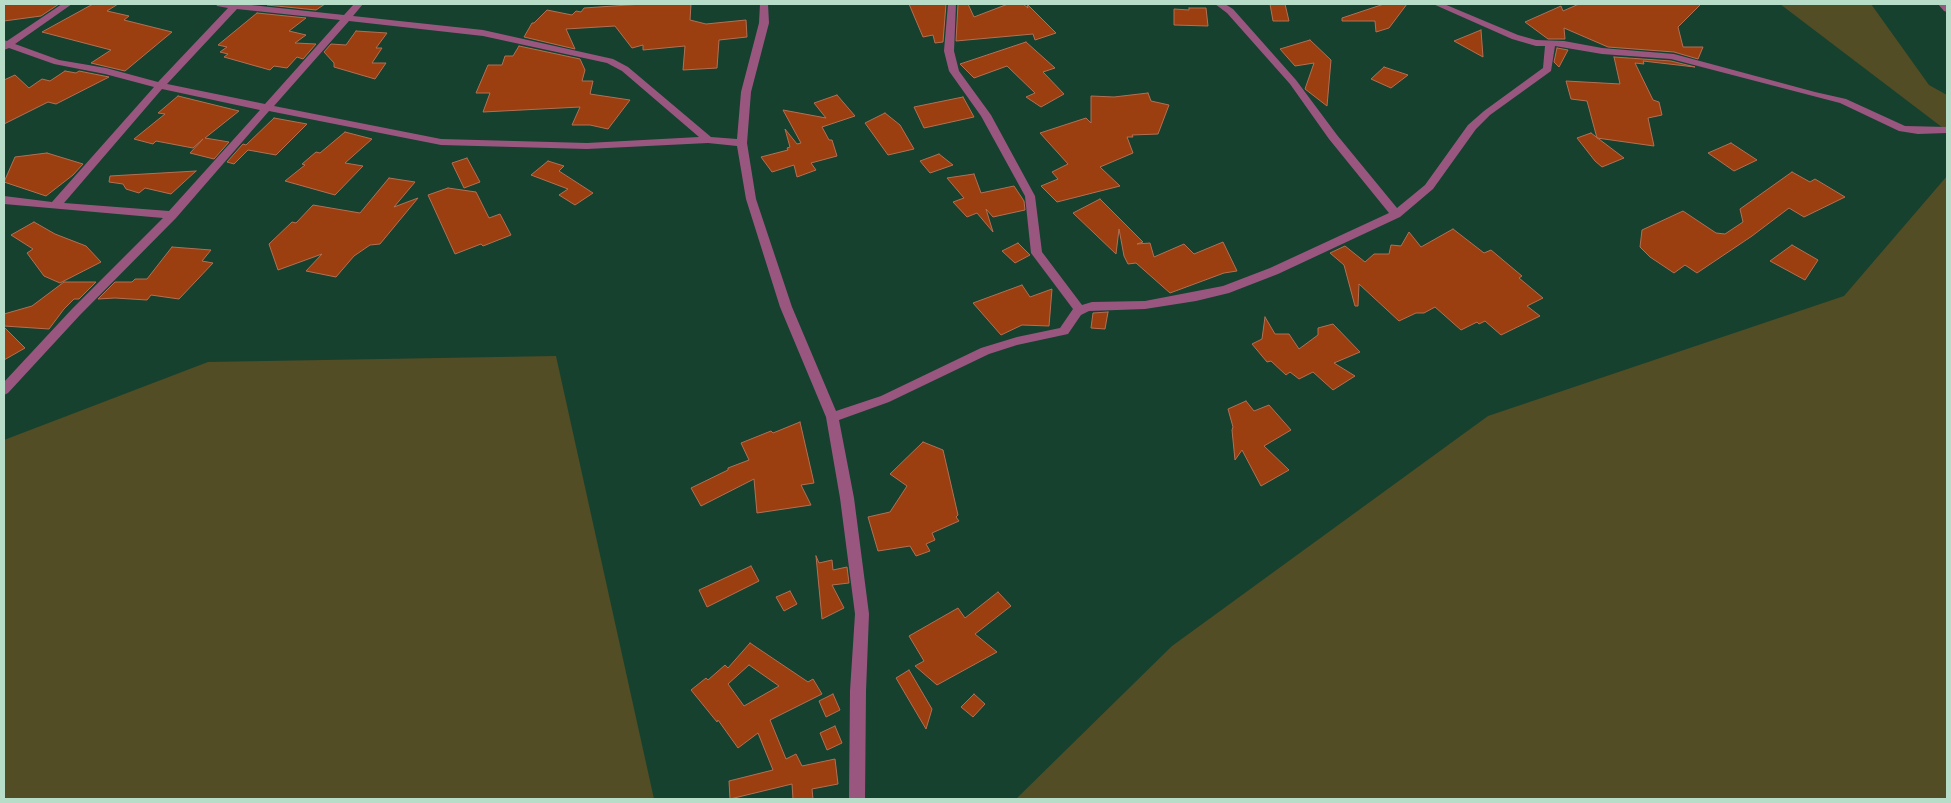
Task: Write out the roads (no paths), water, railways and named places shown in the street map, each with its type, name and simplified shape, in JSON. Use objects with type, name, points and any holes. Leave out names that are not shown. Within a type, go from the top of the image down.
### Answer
[{"type":"street","points":[[5,45],[68,4]]},
{"type":"street","points":[[220,4],[483,33],[610,61],[625,69],[708,140]]},
{"type":"street","points":[[4,390],[76,312],[172,215],[359,4]]},
{"type":"street","points":[[764,4],[764,22],[746,92],[742,143],[751,199],[786,307],[832,417],[847,498],[862,614],[858,691],[857,799]]},
{"type":"street","points":[[952,4],[949,51],[954,71],[986,115],[1030,196],[1037,253],[1080,310]]},
{"type":"street","points":[[1220,4],[1230,11],[1292,82],[1333,137],[1396,214]]},
{"type":"street","points":[[1437,4],[1515,37],[1550,45],[1564,44],[1602,51],[1670,56],[1843,101],[1903,129],[1918,131],[1947,130]]},
{"type":"street","points":[[1942,4],[1947,9]]},
{"type":"street","points":[[55,206],[160,86],[236,5]]},
{"type":"street","points":[[5,45],[57,62],[106,70],[160,86],[408,137],[441,142],[587,146],[708,140],[742,143]]},
{"type":"street","points":[[832,417],[884,399],[985,351],[1017,341],[1064,331],[1080,310],[1092,306],[1145,305],[1170,302],[1225,290],[1274,271],[1396,214],[1429,187],[1472,127],[1486,113],[1548,69],[1550,45]]},
{"type":"street","points":[[4,200],[172,215]]}]
